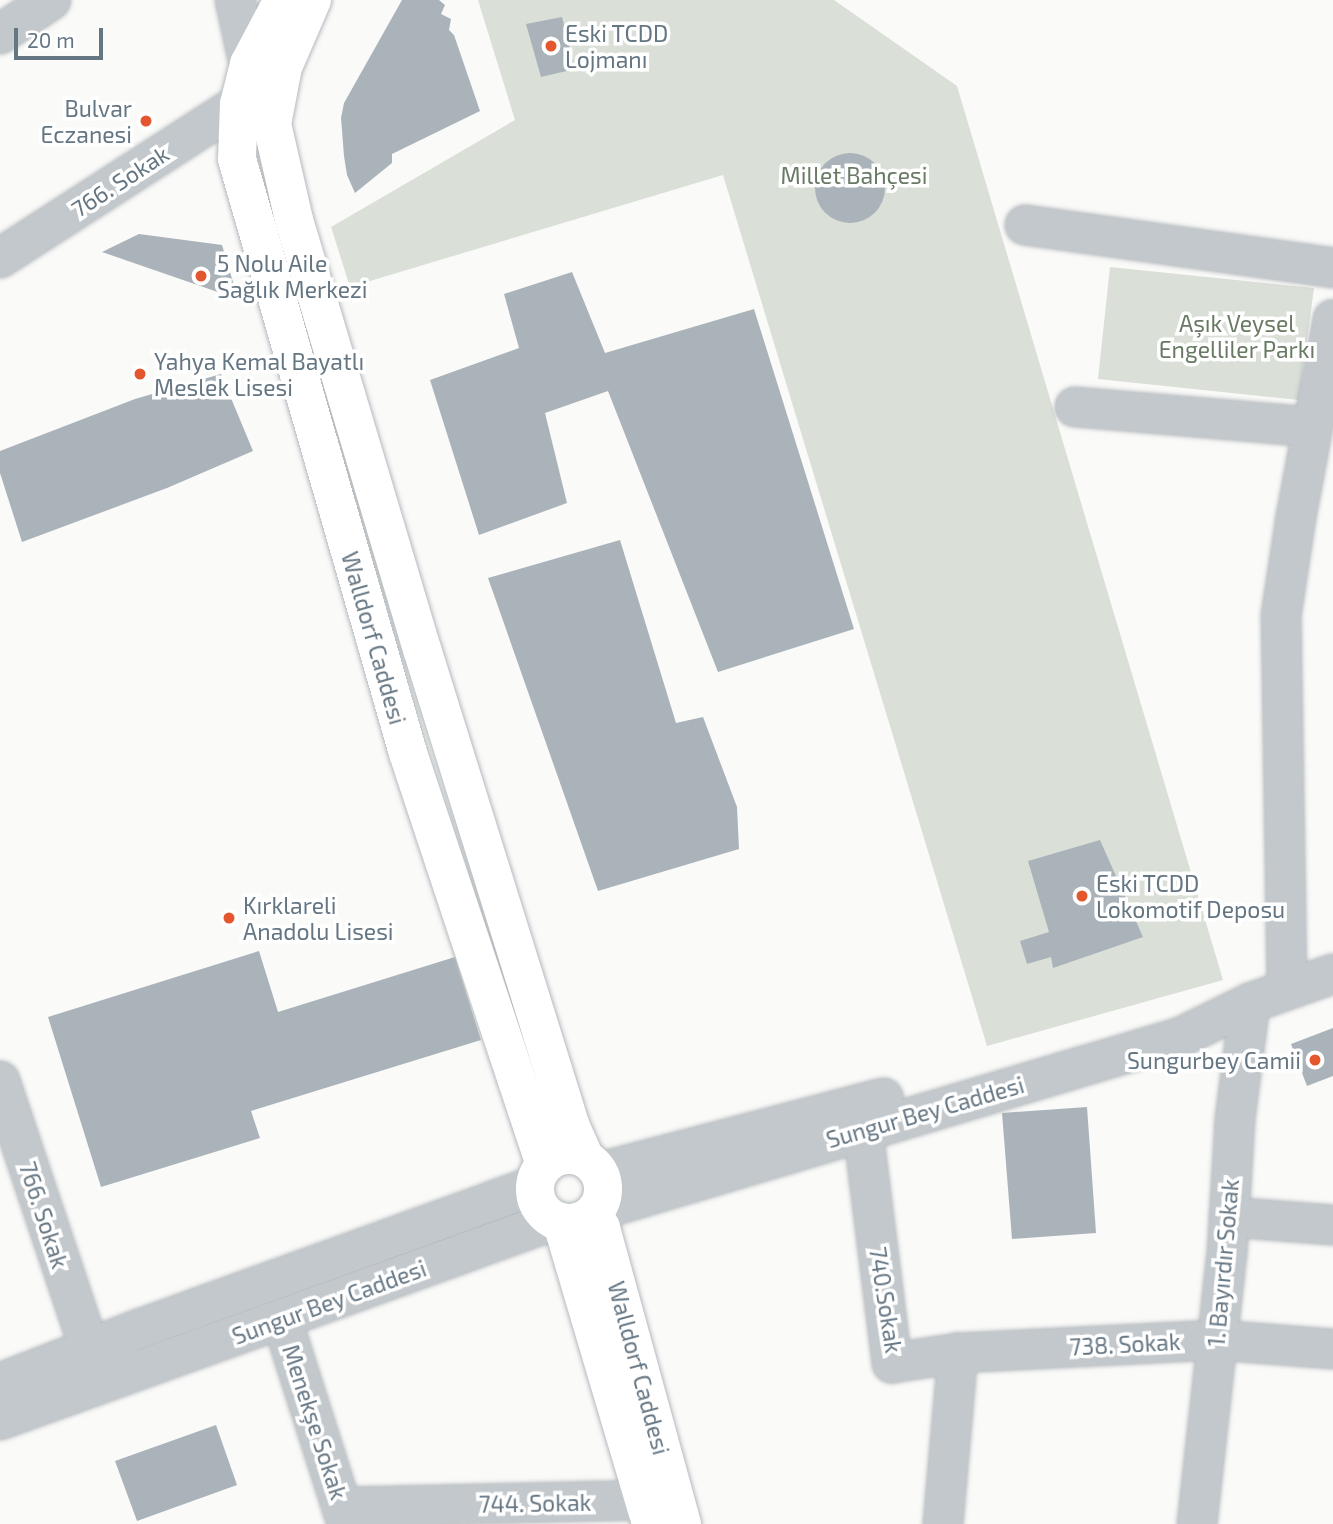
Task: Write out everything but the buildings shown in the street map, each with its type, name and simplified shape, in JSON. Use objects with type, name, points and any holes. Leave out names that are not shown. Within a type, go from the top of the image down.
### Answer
[{"type":"main road","name":"Walldorf Caddesi","points":[[283,0],[249,64],[239,104],[237,159],[404,740],[540,1175]]},
{"type":"main road","name":"Walldorf Caddesi","points":[[312,0],[283,67],[272,124],[294,220],[358,437],[571,1127],[593,1165]]},
{"type":"main road","points":[[564,1155],[593,1165],[604,1192],[577,1217],[539,1205],[540,1175],[564,1155]]},
{"type":"main road","name":"Walldorf Caddesi","points":[[577,1217],[648,1512]]},
{"type":"main road","name":"Walldorf Caddesi","points":[[577,1217],[601,1228],[682,1524]]},
{"type":"street","points":[[0,34],[51,0]]},
{"type":"street","points":[[235,0],[249,64]]},
{"type":"street","name":"766. Sokak","points":[[0,258],[239,104]]},
{"type":"street","points":[[1025,225],[1333,268]]},
{"type":"street","points":[[1287,989],[1281,616],[1333,319]]},
{"type":"street","points":[[1075,407],[1312,427]]},
{"type":"street","name":"Sungur Bey Caddesi","points":[[0,1383],[95,1366],[282,1320],[577,1217],[1181,1037],[1250,1003],[1333,974]]},
{"type":"street","name":"Sungur Bey Caddesi","points":[[593,1165],[1250,1003]]},
{"type":"street","name":"1. Bayırdır Sokak","points":[[1197,1524],[1229,1217],[1235,1119],[1250,1003]]},
{"type":"street","name":"766. Sokak","points":[[0,1081],[95,1366]]},
{"type":"street","name":"740.Sokak","points":[[860,1131],[865,1146],[892,1363],[958,1353]]},
{"type":"street","name":"Sungur Bey Caddesi","points":[[0,1420],[95,1366],[540,1175]]},
{"type":"street","points":[[1229,1217],[1333,1225]]},
{"type":"street","name":"Menekşe Sokak","points":[[282,1320],[345,1516]]},
{"type":"street","name":"738. Sokak","points":[[958,1353],[1216,1340],[1333,1349]]},
{"type":"street","points":[[943,1524],[958,1353]]},
{"type":"street","name":"744. Sokak","points":[[345,1516],[648,1512]]},
{"type":"green space","name":"Millet Bahçesi","points":[[478,0],[834,0],[957,86],[1223,980],[987,1046],[723,175],[350,287],[331,227],[515,120]]},
{"type":"green space","name":"Aşık Veysel Engelliler Parkı","points":[[1110,267],[1314,288],[1299,400],[1098,379]]},
{"type":"place","name":"Eski TCDD Lojmanı","points":[[551,46]]},
{"type":"place","name":"Bulvar Eczanesi","points":[[146,121]]},
{"type":"place","name":"5 Nolu Aile Sağlık Merkezi","points":[[201,276]]},
{"type":"place","name":"Yahya Kemal Bayatlı Meslek Lisesi","points":[[140,374]]},
{"type":"place","name":"Eski TCDD Lokomotif Deposu","points":[[1082,896]]},
{"type":"place","name":"Kırklareli Anadolu Lisesi","points":[[229,918]]},
{"type":"place","name":"Sungurbey Camii","points":[[1315,1060]]}]
